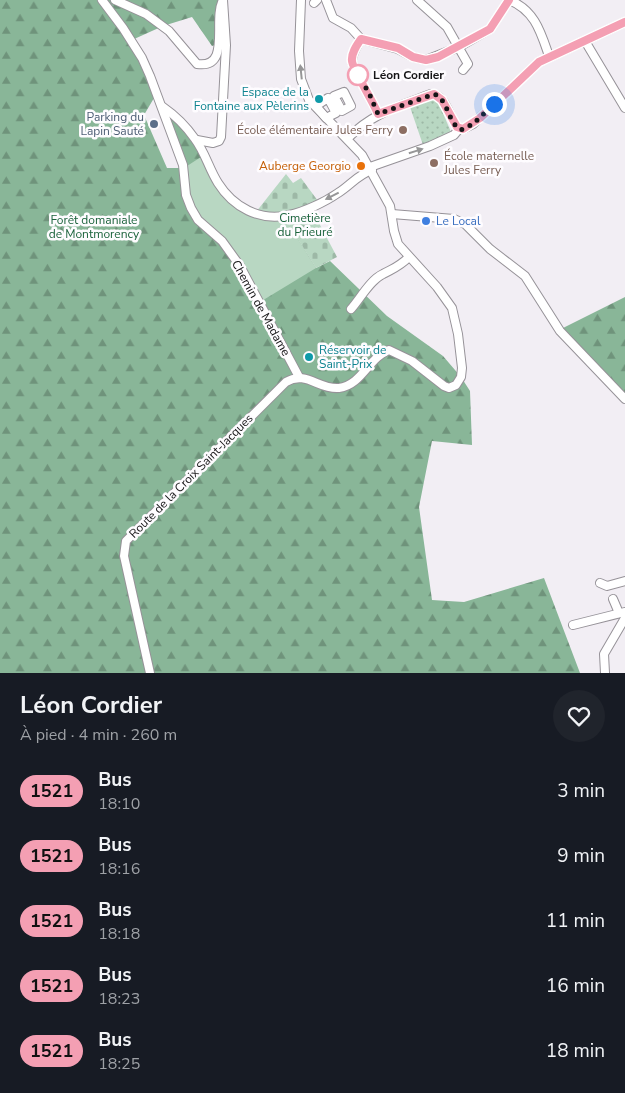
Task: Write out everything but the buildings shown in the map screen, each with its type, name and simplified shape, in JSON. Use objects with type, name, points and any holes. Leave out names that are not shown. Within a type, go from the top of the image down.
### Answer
[{"type":"street","name":"Chemin de Madame","points":[[102,0],[142,58],[163,107],[183,164],[191,208],[198,220],[222,241],[240,266],[298,377]]},
{"type":"street","points":[[115,0],[146,14],[169,31],[197,64],[202,65],[213,60],[219,52],[219,7],[223,0]]},
{"type":"street","points":[[197,140],[213,143],[221,137],[226,44],[223,0]]},
{"type":"street","points":[[298,377],[337,388],[351,383],[389,350],[412,361],[444,386],[453,387],[460,381],[462,368],[452,308],[437,287],[409,257],[396,239],[390,206],[371,169],[348,138],[316,110],[309,100],[301,79],[299,44],[301,0]]},
{"type":"street","points":[[326,0],[333,18],[351,28],[361,39],[398,48],[413,57],[426,60],[459,47],[490,29],[509,0],[525,8],[532,17],[549,56]]},
{"type":"street","points":[[417,0],[447,27],[468,64],[462,70]]},
{"type":"street","points":[[163,107],[184,123],[197,140],[217,182],[229,199],[248,211],[268,217],[291,215],[338,194],[356,177],[371,169],[439,143],[454,135],[459,129],[473,124],[536,64],[549,56],[625,22]]},
{"type":"street","points":[[361,39],[352,55],[353,67],[369,93],[378,114]]},
{"type":"street","points":[[585,41],[625,108]]},
{"type":"street","points":[[348,138],[363,122],[378,114],[434,94],[442,100],[459,129]]},
{"type":"street","points":[[392,214],[454,218],[465,224],[490,250],[525,276],[560,331],[625,399]]},
{"type":"street","points":[[351,309],[374,281],[383,274],[398,268],[409,257]]},
{"type":"street","name":"Route de la Croix Saint-Jacques","points":[[150,673],[124,556],[126,541],[286,382],[298,377]]},
{"type":"street","points":[[600,583],[607,586],[625,581]]},
{"type":"street","points":[[613,599],[623,614]]},
{"type":"street","points":[[573,625],[623,614]]},
{"type":"street","points":[[605,673],[604,654],[623,614]]},
{"type":"green space","name":"Forêt domaniale de Montmorency","points":[[0,0],[221,0],[224,42],[212,46],[192,17],[163,26],[132,40],[154,98],[144,115],[167,168],[183,168],[163,107],[184,123],[217,182],[247,211],[284,217],[316,268],[330,261],[387,316],[443,356],[461,377],[470,391],[472,445],[432,441],[419,507],[432,600],[464,602],[544,578],[580,673],[0,673]]},
{"type":"green space","points":[[433,98],[437,99],[451,132],[423,145],[410,107]]},
{"type":"green space","points":[[204,155],[217,182],[247,211],[284,217],[316,268],[260,302],[241,266],[191,207],[184,168]]},
{"type":"green space","points":[[286,174],[293,183],[301,178],[318,201],[279,216],[256,212]]},
{"type":"green space","name":"Cimetière du Prieuré","points":[[311,208],[337,257],[316,268],[284,217]]},
{"type":"green space","points":[[625,297],[625,393],[599,368],[563,328]]},
{"type":"bus line","name":"1521","points":[[509,0],[490,29],[438,57],[426,60],[413,57],[398,48],[361,39],[352,55],[353,67],[369,93],[378,114],[434,94],[440,97],[457,127],[461,130],[480,118],[539,62],[625,22]]},
{"type":"place","name":"Léon Cordier","points":[[358,75]]},
{"type":"place","name":"Espace de la Fontaine aux Pèlerins","points":[[319,99]]},
{"type":"place","name":"Parking du Lapin Sauté","points":[[154,124]]},
{"type":"place","name":"École élémentaire Jules Ferry","points":[[403,130]]},
{"type":"place","name":"École maternelle Jules Ferry","points":[[434,163]]},
{"type":"place","name":"Auberge Georgio","points":[[361,166]]},
{"type":"place","name":"Le Local","points":[[426,221]]},
{"type":"place","name":"Réservoir de Saint-Prix","points":[[309,357]]},
{"type":"route","points":[[358,75],[355,70],[369,93],[378,114],[434,94],[440,97],[455,125],[461,130],[473,124],[494,104]]}]
